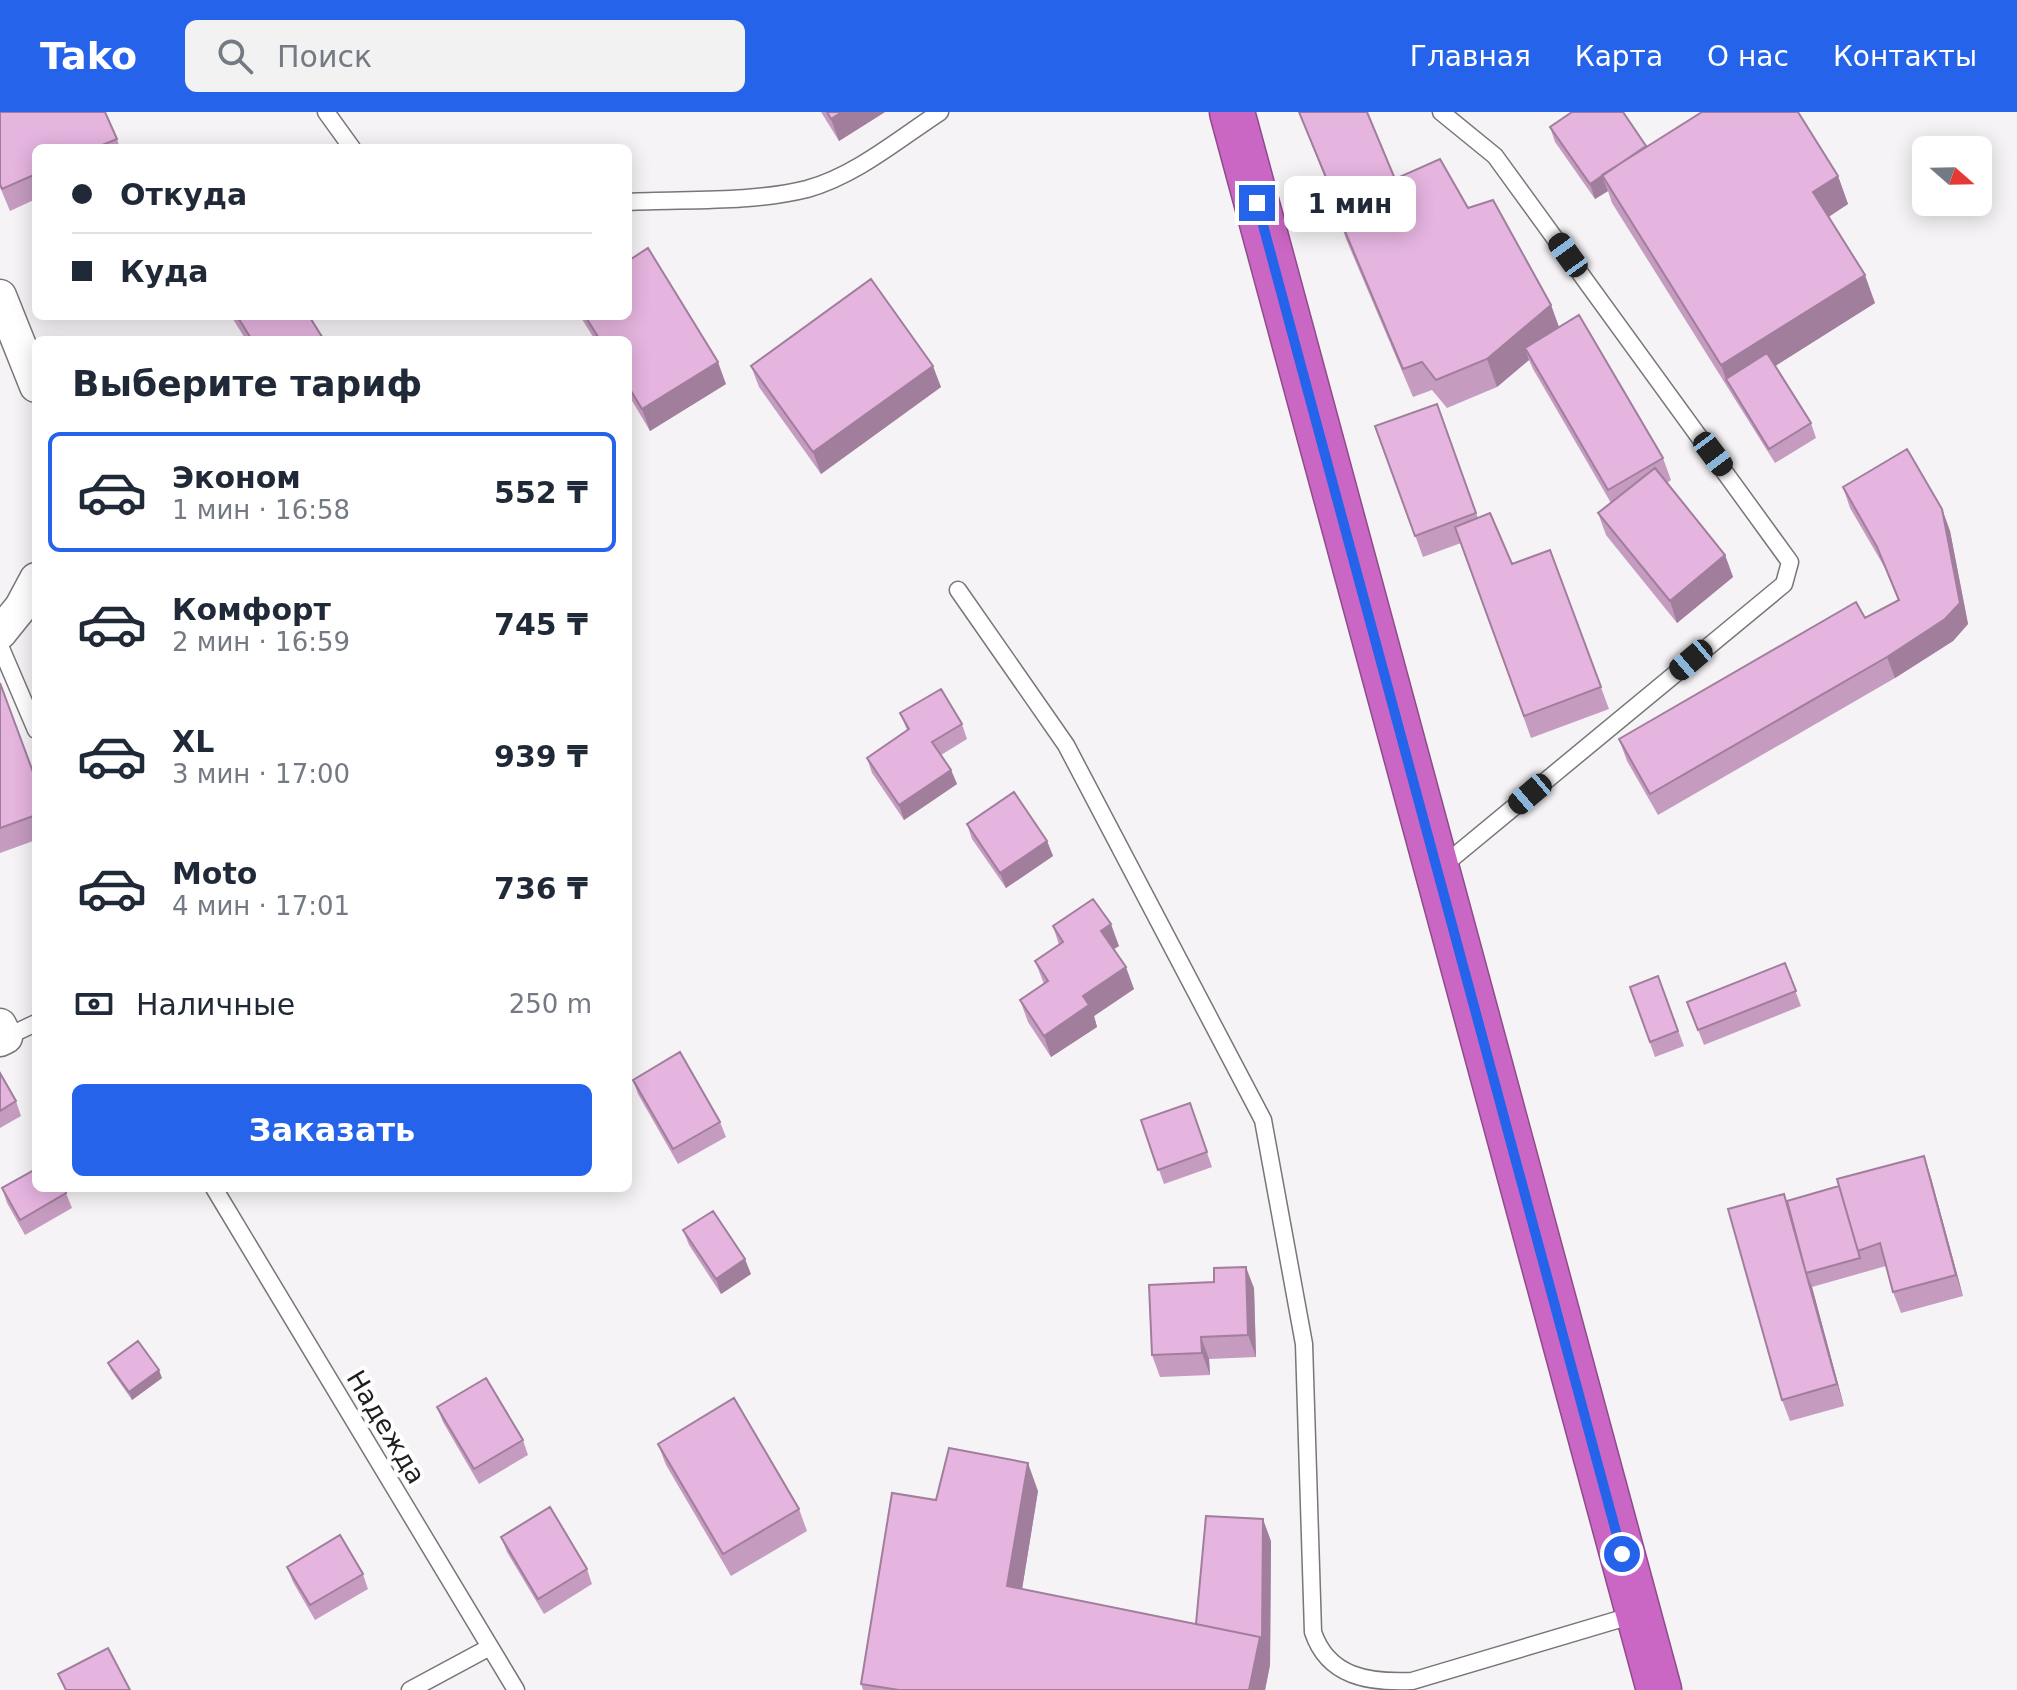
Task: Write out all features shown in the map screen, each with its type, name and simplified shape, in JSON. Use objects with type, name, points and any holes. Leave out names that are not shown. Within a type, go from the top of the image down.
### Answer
[{"type":"highway","points":[[1232,112],[1659,1690]]},
{"type":"street","points":[[0,296],[32,376]]},
{"type":"street","points":[[0,633],[21,607],[32,586]]},
{"type":"lane","points":[[326,112],[349,144]]},
{"type":"lane","points":[[632,202],[766,196],[809,188],[858,166],[940,112]]},
{"type":"lane","points":[[1437,870],[1784,584],[1790,562],[1495,156],[1441,112]]},
{"type":"lane","points":[[958,590],[1066,745],[1263,1120],[1304,1344],[1313,1632],[1320,1652],[1354,1674],[1383,1682],[1412,1681],[1638,1613]]},
{"type":"lane","points":[[0,646],[32,721]]},
{"type":"lane","points":[[2,1034],[32,1024]]},
{"type":"lane","name":"Надежда","points":[[216,1192],[516,1690]]},
{"type":"lane","points":[[410,1690],[490,1647]]},
{"type":"building","points":[[0,112],[105,112],[117,139],[105,144],[32,144],[32,176],[2,189]]},
{"type":"building","points":[[827,112],[842,112],[831,119]]},
{"type":"building","points":[[1299,112],[1367,112],[1395,179],[1388,182],[1389,188],[1339,209]]},
{"type":"building","points":[[1572,112],[1623,112],[1646,146],[1590,184],[1550,127]]},
{"type":"building","points":[[1702,112],[1798,112],[1838,176],[1813,192],[1865,275],[1721,365],[1602,175]]},
{"type":"building","points":[[1440,159],[1468,208],[1493,200],[1551,305],[1487,359],[1436,380],[1422,362],[1403,369],[1336,210],[1390,194],[1388,182]]},
{"type":"building","points":[[648,248],[718,362],[642,409],[632,393],[632,336],[598,336],[588,320],[632,320],[632,258]]},
{"type":"building","points":[[871,279],[933,366],[813,452],[751,366]]},
{"type":"building","points":[[1579,315],[1663,458],[1608,490],[1525,348]]},
{"type":"building","points":[[240,320],[312,320],[322,336],[250,336]]},
{"type":"building","points":[[1767,353],[1811,423],[1769,449],[1726,379]]},
{"type":"building","points":[[1437,404],[1476,513],[1415,536],[1375,426]]},
{"type":"building","points":[[1907,449],[1942,509],[1960,603],[1945,619],[1887,657],[1650,794],[1619,739],[1856,602],[1865,618],[1899,600],[1877,547],[1843,487]]},
{"type":"building","points":[[1655,468],[1725,555],[1670,601],[1598,513]]},
{"type":"building","points":[[1490,513],[1512,564],[1550,550],[1601,687],[1524,716],[1455,527]]},
{"type":"building","points":[[0,683],[32,769],[32,816],[0,828]]},
{"type":"building","points":[[941,689],[962,724],[932,742],[951,770],[899,805],[867,758],[909,729],[900,713]]},
{"type":"building","points":[[1014,792],[1047,841],[1000,873],[967,824]]},
{"type":"building","points":[[1093,899],[1111,924],[1101,931],[1126,967],[1083,996],[1089,1005],[1044,1036],[1020,1000],[1048,981],[1035,961],[1063,942],[1053,926]]},
{"type":"building","points":[[1785,963],[1796,991],[1698,1030],[1687,1002]]},
{"type":"building","points":[[1658,976],[1678,1031],[1650,1042],[1630,987]]},
{"type":"building","points":[[680,1052],[720,1122],[673,1149],[633,1080]]},
{"type":"building","points":[[0,1073],[16,1101],[0,1111]]},
{"type":"building","points":[[1190,1103],[1207,1152],[1158,1170],[1141,1120]]},
{"type":"building","points":[[1924,1156],[1956,1275],[1893,1292],[1880,1243],[1858,1251],[1837,1179]]},
{"type":"building","points":[[32,1171],[32,1192],[66,1193],[20,1220],[2,1188]]},
{"type":"building","points":[[1839,1186],[1860,1258],[1806,1273],[1787,1201]]},
{"type":"building","points":[[1784,1194],[1837,1384],[1782,1400],[1728,1209]]},
{"type":"building","points":[[713,1211],[745,1259],[716,1279],[683,1230]]},
{"type":"building","points":[[1246,1267],[1248,1335],[1201,1337],[1202,1353],[1152,1355],[1149,1285],[1214,1282],[1214,1268]]},
{"type":"building","points":[[138,1341],[159,1370],[129,1392],[108,1363]]},
{"type":"building","points":[[486,1378],[523,1440],[474,1469],[437,1407]]},
{"type":"building","points":[[734,1398],[799,1509],[723,1554],[658,1444]]},
{"type":"building","points":[[949,1448],[1028,1463],[1007,1586],[1260,1637],[1249,1690],[899,1690],[861,1684],[892,1493],[936,1500]]},
{"type":"building","points":[[550,1507],[587,1569],[538,1599],[501,1537]]},
{"type":"building","points":[[1206,1516],[1263,1519],[1262,1644],[1260,1637],[1196,1624]]},
{"type":"building","points":[[340,1535],[363,1574],[310,1605],[287,1567]]},
{"type":"building","points":[[108,1648],[130,1690],[66,1690],[58,1674]]},
{"type":"route","points":[[1257,203],[1622,1554]]}]
